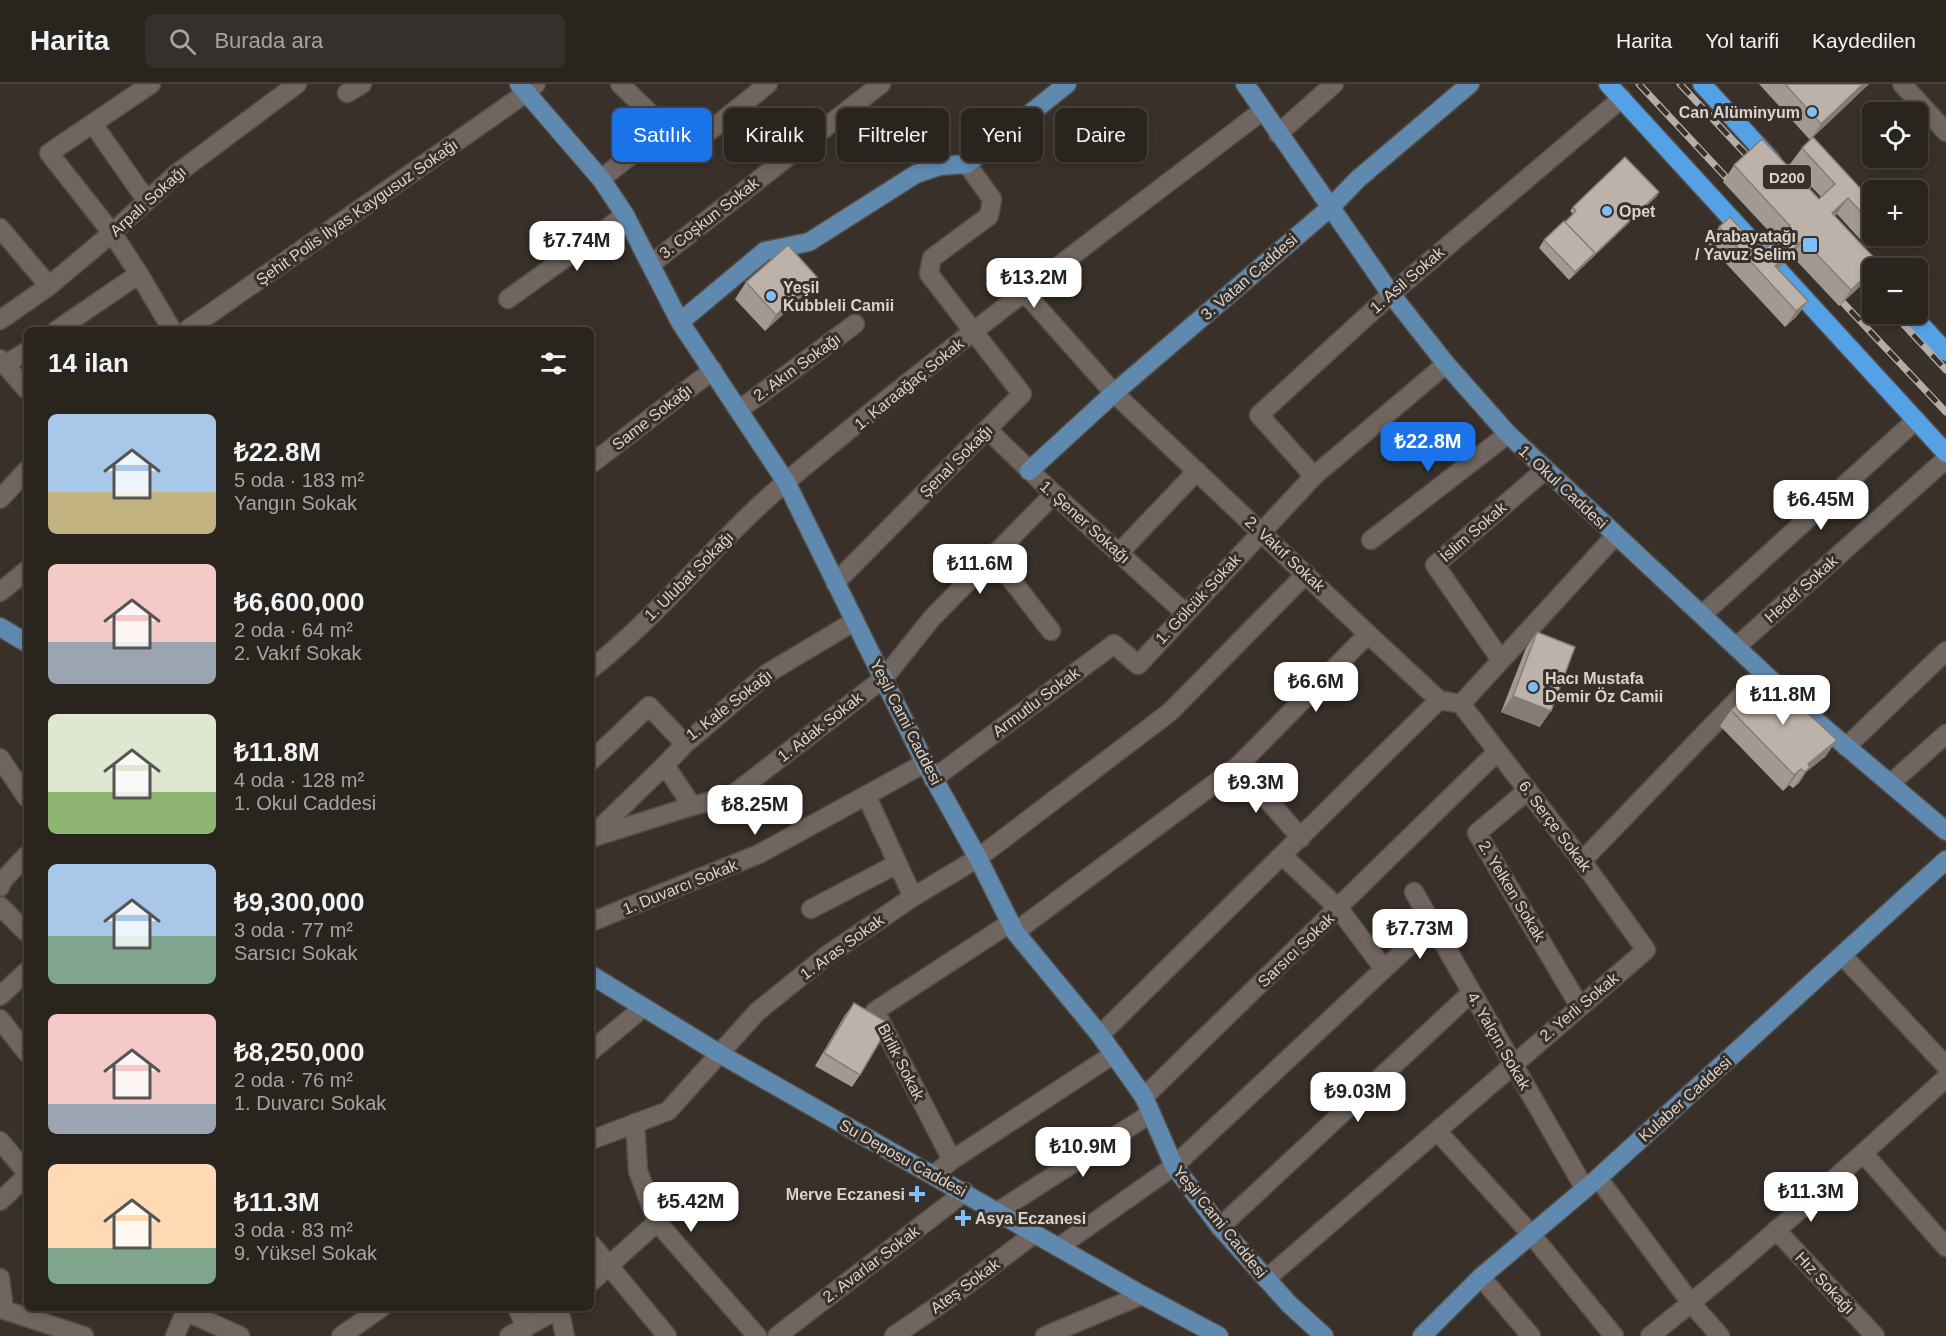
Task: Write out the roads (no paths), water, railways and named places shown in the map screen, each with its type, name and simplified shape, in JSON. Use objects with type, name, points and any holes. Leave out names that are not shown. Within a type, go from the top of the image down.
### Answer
[{"type":"highway","points":[[1608,84],[1946,453]]},
{"type":"highway","name":"D200","points":[[1702,84],[1781,171]]},
{"type":"highway","points":[[1920,324],[1946,352]]},
{"type":"main road","points":[[680,322],[765,251],[809,242],[916,174],[940,166],[967,164],[1067,84]]},
{"type":"main road","name":"1. Okul Caddesi","points":[[1245,84],[1391,294],[1446,364],[1508,434],[1763,673],[1946,831]]},
{"type":"main road","name":"3. Vatan Caddesi","points":[[1029,471],[1114,393],[1470,84]]},
{"type":"main road","name":"Yeşil Cami Caddesi","points":[[527,87],[601,179],[625,215],[680,322],[786,482],[929,771],[978,858],[1012,928],[1114,1054],[1147,1106],[1174,1166],[1220,1227],[1266,1279],[1324,1336]]},
{"type":"main road","points":[[0,627],[24,641]]},
{"type":"main road","name":"Kulaber Caddesi","points":[[1426,1335],[1480,1277],[1591,1184],[1844,956],[1946,860]]},
{"type":"main road","name":"Su Deposu Caddesi","points":[[594,977],[720,1054],[1212,1335]]},
{"type":"street","points":[[151,84],[49,153],[112,233],[170,327]]},
{"type":"street","name":"Arpalı Sokağı","points":[[0,320],[49,286],[112,233],[175,175],[297,84]]},
{"type":"street","points":[[620,84],[645,108]]},
{"type":"street","points":[[712,124],[746,91],[768,84]]},
{"type":"street","name":"3. Coşkun Sokak","points":[[651,264],[881,84]]},
{"type":"street","points":[[1278,134],[1334,84]]},
{"type":"street","points":[[1902,84],[1946,132]]},
{"type":"street","name":"Şehit Polis İlyas Kaygusuz Sokağı","points":[[191,327],[527,87]]},
{"type":"street","name":"1. Asil Sokak","points":[[1314,476],[1259,415],[1391,294],[1622,98]]},
{"type":"street","name":"1. Karaağaç Sokak","points":[[786,482],[974,332],[1262,111]]},
{"type":"street","points":[[93,124],[147,201]]},
{"type":"street","points":[[601,179],[622,162]]},
{"type":"street","points":[[967,164],[992,199],[989,216],[932,258],[929,274],[974,332]]},
{"type":"street","points":[[508,299],[625,215]]},
{"type":"street","points":[[0,228],[49,286]]},
{"type":"street","points":[[61,327],[139,274]]},
{"type":"street","name":"2. Vakıf Sokak","points":[[1025,293],[1114,393],[1439,700]]},
{"type":"street","name":"2. Akın Sokağı","points":[[739,410],[855,324]]},
{"type":"street","name":"Şenal Sokağı","points":[[835,584],[1022,394],[974,332]]},
{"type":"street","points":[[24,352],[3,362],[24,386]]},
{"type":"street","name":"1. Gölcük Sokak","points":[[1138,664],[1260,531],[1314,476],[1446,364]]},
{"type":"street","name":"Same Sokağı","points":[[594,462],[713,370]]},
{"type":"street","points":[[1702,615],[1916,420]]},
{"type":"street","name":"1. Şener Sokağı","points":[[987,429],[1029,471],[1185,613]]},
{"type":"street","points":[[1371,540],[1508,434]]},
{"type":"street","name":"Hedef Sokak","points":[[1736,648],[1946,459]]},
{"type":"street","name":"İslim Sokak","points":[[1501,660],[1435,565],[1545,470]]},
{"type":"street","points":[[1119,553],[1197,471]]},
{"type":"street","points":[[0,498],[24,473]]},
{"type":"street","name":"1. Ulubat Sokağı","points":[[594,667],[620,646],[713,550],[786,482]]},
{"type":"street","name":"1. Adak Sokak","points":[[594,837],[731,796],[884,678],[932,618],[1054,494]]},
{"type":"street","points":[[1100,1035],[1439,700],[1461,704],[1615,536]]},
{"type":"street","points":[[993,555],[1051,631]]},
{"type":"street","points":[[0,592],[24,572]]},
{"type":"street","name":"1. Aras Sokak","points":[[594,1139],[668,1112],[757,1012],[809,970],[913,897],[978,858],[1170,712],[1306,574]]},
{"type":"street","name":"1. Kale Sokağı","points":[[594,758],[649,706],[685,744],[768,673],[855,621]]},
{"type":"street","points":[[1012,928],[1238,766],[1368,634]]},
{"type":"street","name":"Armutlu Sokak","points":[[929,771],[1114,644],[1138,664]]},
{"type":"street","points":[[1846,747],[1946,651]]},
{"type":"street","points":[[1582,861],[1763,673]]},
{"type":"street","name":"6. Serçe Sokak","points":[[1461,704],[1582,861],[1646,950]]},
{"type":"street","points":[[1890,784],[1946,734]]},
{"type":"street","points":[[594,835],[685,744]]},
{"type":"street","name":"Sarsıcı Sokak","points":[[997,1212],[1147,1106],[1339,909],[1497,752]]},
{"type":"street","points":[[0,758],[24,794]]},
{"type":"street","points":[[665,765],[692,806]]},
{"type":"street","points":[[1238,766],[1301,838]]},
{"type":"street","name":"1. Duvarcı Sokak","points":[[594,921],[759,854],[866,795],[929,771]]},
{"type":"street","name":"2. Yelken Sokak","points":[[1528,790],[1477,833],[1580,1007]]},
{"type":"street","points":[[866,795],[913,897]]},
{"type":"street","points":[[1283,856],[1339,909],[1384,969]]},
{"type":"street","points":[[1,881],[24,858]]},
{"type":"street","points":[[811,909],[897,864]]},
{"type":"street","name":"4. Yalçın Sokak","points":[[1414,892],[1512,1065],[1591,1184],[1720,1336]]},
{"type":"street","points":[[0,906],[24,930]]},
{"type":"street","points":[[1059,1247],[1174,1166],[1432,924]]},
{"type":"street","name":"Birlik Sokak","points":[[952,1160],[875,1011],[1012,928]]},
{"type":"street","name":"2. Yerli Sokak","points":[[1266,1279],[1646,950]]},
{"type":"street","points":[[1844,956],[1946,1066]]},
{"type":"street","points":[[0,996],[24,974]]},
{"type":"street","points":[[1220,1227],[1471,993]]},
{"type":"street","points":[[594,1049],[644,1007]]},
{"type":"street","points":[[0,1018],[24,1049]]},
{"type":"street","points":[[934,1175],[952,1160],[1114,1054]]},
{"type":"street","points":[[1650,1336],[1776,1230],[1946,1078]]},
{"type":"street","points":[[635,1124],[638,1171],[657,1222],[757,1336]]},
{"type":"street","points":[[1437,1131],[1531,1234],[1614,1336]]},
{"type":"street","points":[[0,1141],[24,1171]]},
{"type":"street","points":[[1863,1153],[1946,1247]]},
{"type":"street","points":[[0,1201],[24,1178]]},
{"type":"street","name":"2. Avarlar Sokak","points":[[777,1336],[965,1192]]},
{"type":"street","points":[[594,1280],[657,1222]]},
{"type":"street","name":"Hız Sokağı","points":[[1776,1230],[1875,1336]]},
{"type":"street","name":"Ateş Sokak","points":[[894,1336],[952,1296],[1034,1234]]},
{"type":"street","points":[[594,1248],[667,1336]]},
{"type":"street","points":[[1480,1277],[1531,1336]]},
{"type":"street","points":[[0,1278],[2,1314],[84,1336]]},
{"type":"street","points":[[1045,1336],[1142,1295]]},
{"type":"street","points":[[175,1336],[186,1311]]},
{"type":"street","points":[[188,1311],[240,1336]]},
{"type":"street","points":[[341,1336],[377,1311]]},
{"type":"street","points":[[518,1311],[526,1328]]},
{"type":"street","points":[[509,1336],[554,1311]]},
{"type":"street","points":[[560,1311],[566,1336]]},
{"type":"railway","points":[[1639,84],[1737,189]]},
{"type":"railway","points":[[1680,84],[1758,167]]},
{"type":"railway","points":[[1854,270],[1862,279]]},
{"type":"railway","points":[[1831,290],[1946,412]]},
{"type":"railway","points":[[1903,324],[1946,370]]},
{"type":"place","name":"Can Alüminyum","points":[[1812,112]]},
{"type":"place","name":"Opet","points":[[1607,211]]},
{"type":"place","name":"Arabayatağı / Yavuz Selim","points":[[1810,245]]},
{"type":"place","name":"Yeşil Kubbleli Camii","points":[[771,296]]},
{"type":"place","name":"Hacı Mustafa Demir Öz Camii","points":[[1533,687]]},
{"type":"place","name":"Merve Eczanesi","points":[[917,1194]]},
{"type":"place","name":"Asya Eczanesi","points":[[963,1218]]}]
